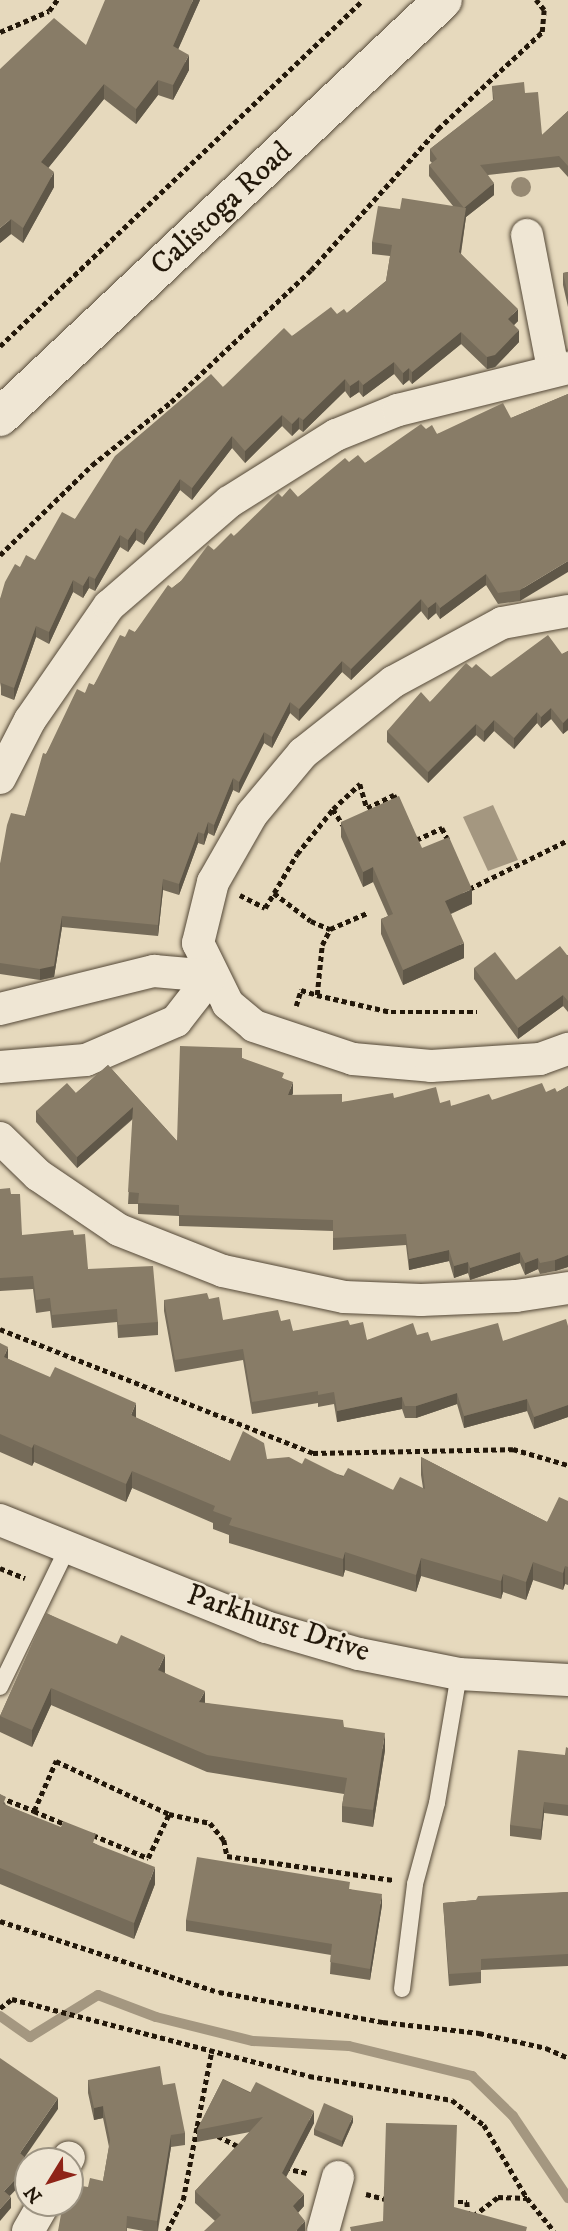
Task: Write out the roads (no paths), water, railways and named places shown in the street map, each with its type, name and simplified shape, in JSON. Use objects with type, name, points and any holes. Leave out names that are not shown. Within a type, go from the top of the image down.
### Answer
[{"type":"main road","name":"Calistoga Road","points":[[0,417],[443,0]]},
{"type":"street","points":[[0,778],[30,720],[109,606],[229,502],[336,435],[398,410],[560,369],[527,235]]},
{"type":"street","points":[[568,611],[502,623],[393,682],[303,753],[252,814],[213,882],[198,943],[211,976],[228,1004],[254,1026],[286,1040],[353,1059],[431,1066],[540,1059],[568,1049]]},
{"type":"street","points":[[0,1009],[154,971],[211,976]]},
{"type":"street","points":[[0,1067],[86,1060],[176,1021],[211,976]]},
{"type":"street","points":[[0,1138],[38,1175],[120,1230],[223,1271],[344,1297],[449,1299],[516,1296],[568,1288]]},
{"type":"street","name":"Parkhurst Drive","points":[[0,1520],[266,1627],[359,1654],[459,1674],[568,1680]]},
{"type":"street","points":[[323,2231],[338,2177]]},
{"type":"lane","points":[[0,1687],[68,1547]]},
{"type":"lane","points":[[402,1989],[415,1884],[437,1803],[459,1674]]},
{"type":"waterway","points":[[0,2016],[30,2037],[98,1995],[156,2017],[253,2041],[349,2046],[472,2076],[513,2116],[568,2198]]}]
